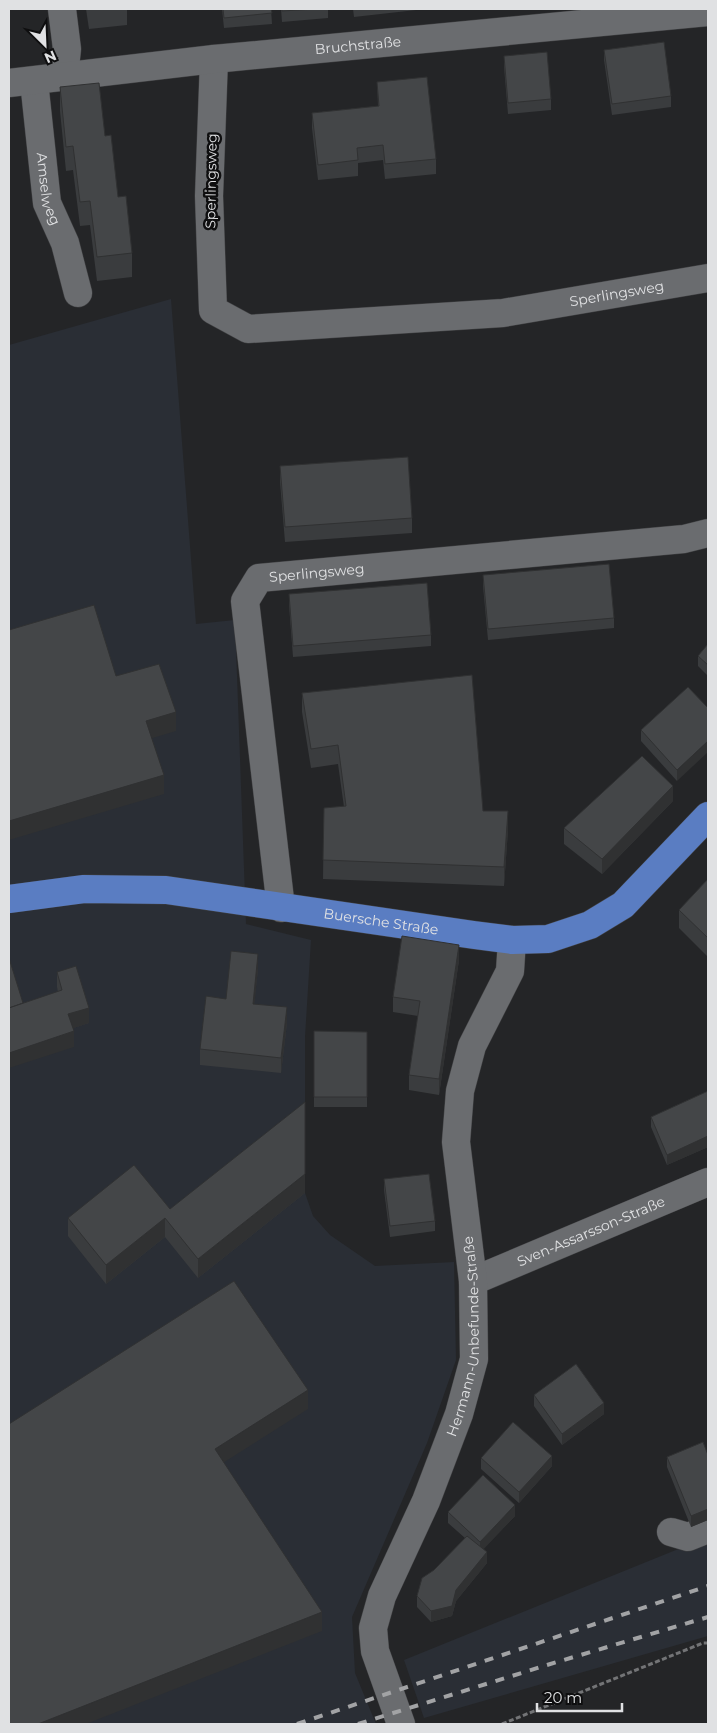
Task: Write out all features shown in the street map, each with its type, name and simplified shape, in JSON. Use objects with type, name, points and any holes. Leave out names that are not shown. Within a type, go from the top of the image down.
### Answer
[{"type":"main road","name":"Buersche Straße","points":[[9,899],[84,889],[166,890],[512,940],[548,939],[590,925],[623,905],[708,816]]},
{"type":"street","points":[[62,9],[67,48],[64,78]]},
{"type":"street","name":"Bruchstraße","points":[[21,82],[214,59],[708,12]]},
{"type":"street","name":"Sperlingsweg","points":[[214,59],[209,196],[213,310],[248,329],[503,313],[708,278]]},
{"type":"street","name":"Amselweg","points":[[21,82],[47,203],[65,243],[78,292]]},
{"type":"street","name":"Sperlingsweg","points":[[281,908],[245,601],[259,578],[684,539],[708,533]]},
{"type":"street","name":"Hermann-Unbefunde-Straße","points":[[401,1724],[375,1651],[373,1628],[382,1596],[426,1501],[459,1414],[474,1359],[473,1281],[456,1142],[460,1091],[472,1046],[510,971],[512,940]]},
{"type":"street","name":"Sven-Assarsson-Straße","points":[[473,1281],[708,1182]]},
{"type":"street","points":[[670,1532],[688,1537],[708,1529]]},
{"type":"path","points":[[502,1724],[703,1643],[708,1644]]},
{"type":"shaded area","points":[[171,299],[196,624],[235,620],[246,924],[311,940],[305,1037],[305,1193],[313,1216],[330,1235],[375,1266],[454,1262],[456,1360],[427,1443],[352,1617],[355,1673],[376,1724],[9,1724],[9,345]]},
{"type":"shaded area","points":[[708,1537],[708,1636],[424,1718],[404,1660]]},
{"type":"building","points":[[223,9],[271,9],[272,13],[224,18]]},
{"type":"building","points":[[282,9],[315,9],[282,11]]},
{"type":"building","points":[[664,42],[671,96],[612,104],[604,50]]},
{"type":"building","points":[[547,52],[551,99],[508,103],[504,56]]},
{"type":"building","points":[[427,77],[436,159],[385,164],[383,145],[357,148],[358,160],[318,165],[312,113],[379,106],[377,82]]},
{"type":"building","points":[[99,83],[105,136],[111,135],[118,197],[126,196],[132,253],[97,257],[90,201],[80,202],[73,146],[66,147],[60,87]]},
{"type":"building","points":[[408,457],[412,518],[285,527],[280,466]]},
{"type":"building","points":[[609,564],[614,618],[488,629],[483,575]]},
{"type":"building","points":[[427,583],[431,635],[293,646],[289,594]]},
{"type":"building","points":[[94,605],[116,676],[159,664],[176,712],[146,721],[164,775],[9,821],[9,630]]},
{"type":"building","points":[[708,644],[708,665],[698,656]]},
{"type":"building","points":[[472,675],[483,811],[508,811],[504,867],[323,860],[324,808],[346,806],[338,745],[311,749],[302,693]]},
{"type":"building","points":[[688,687],[708,708],[708,741],[677,770],[641,730]]},
{"type":"building","points":[[642,756],[673,786],[602,859],[564,828]]},
{"type":"building","points":[[708,879],[708,938],[679,910]]},
{"type":"building","points":[[402,936],[459,945],[439,1079],[409,1075],[420,1001],[393,997]]},
{"type":"building","points":[[231,951],[258,954],[253,1004],[287,1007],[281,1058],[200,1049],[206,996],[226,999]]},
{"type":"building","points":[[9,958],[23,1003],[9,1008]]},
{"type":"building","points":[[76,966],[89,1008],[68,1014],[74,1031],[9,1053],[9,1008],[62,990],[57,972]]},
{"type":"building","points":[[314,1031],[367,1032],[367,1097],[314,1097]]},
{"type":"building","points":[[708,1091],[708,1136],[667,1155],[651,1117]]},
{"type":"building","points":[[305,1102],[305,1174],[198,1259],[165,1218],[106,1265],[68,1218],[134,1165],[170,1209]]},
{"type":"building","points":[[429,1174],[435,1221],[390,1226],[384,1179]]},
{"type":"building","points":[[234,1281],[308,1390],[215,1449],[322,1612],[38,1724],[9,1724],[9,1424]]},
{"type":"building","points":[[576,1364],[604,1403],[562,1434],[534,1395]]},
{"type":"building","points":[[513,1422],[552,1456],[519,1492],[481,1458]]},
{"type":"building","points":[[703,1442],[708,1455],[708,1509],[691,1516],[667,1457]]},
{"type":"building","points":[[483,1475],[515,1505],[480,1542],[448,1512]]},
{"type":"building","points":[[467,1536],[487,1552],[456,1590],[452,1606],[431,1611],[417,1596],[422,1578],[434,1570]]},
{"type":"railway","points":[[297,1724],[708,1586]]},
{"type":"railway","points":[[358,1724],[708,1617]]}]
